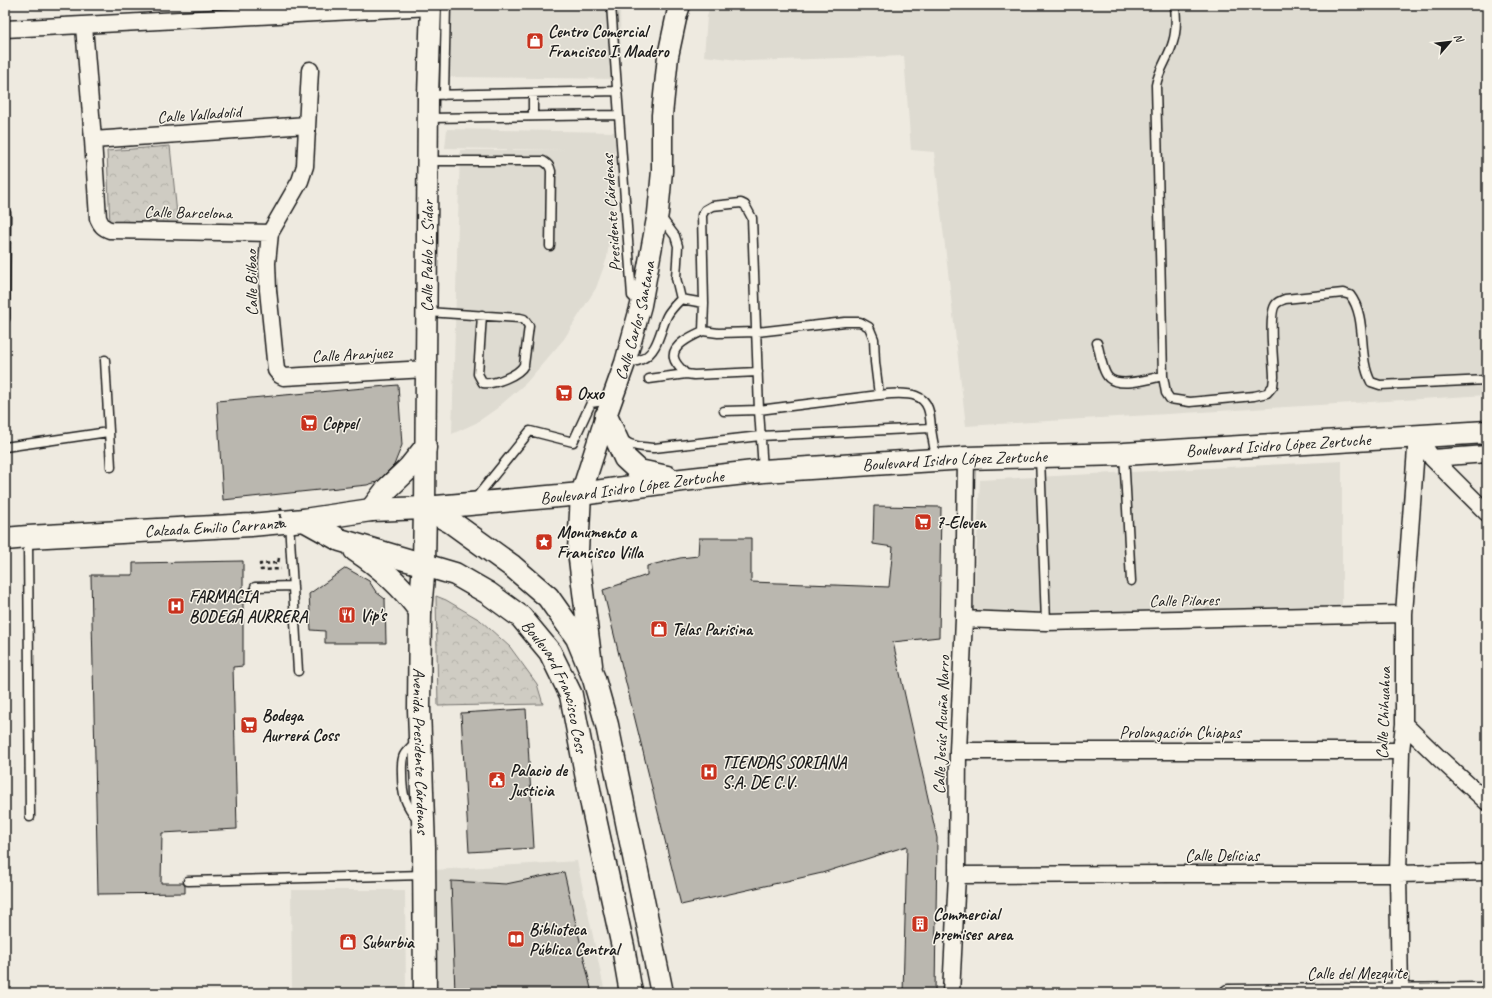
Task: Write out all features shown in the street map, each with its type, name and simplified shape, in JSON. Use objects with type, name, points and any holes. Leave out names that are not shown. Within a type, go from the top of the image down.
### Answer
[{"type":"main road","points":[[610,416],[625,458],[639,471],[682,480]]},
{"type":"main road","name":"Boulevard Isidro López Zertuche","points":[[425,508],[581,494],[682,480],[763,471],[936,459],[1124,454],[1417,435],[1487,432]]},
{"type":"main road","points":[[371,510],[387,489],[409,468],[425,448]]},
{"type":"main road","name":"Calzada Emilio Carranza","points":[[5,539],[243,525],[289,518],[371,510],[425,508]]},
{"type":"main road","name":"Avenida Presidente Cárdenas","points":[[425,508],[424,564],[420,611],[419,709],[424,827],[425,993]]},
{"type":"main road","name":"Boulevard Francisco Coss","points":[[425,508],[451,522],[512,566],[548,597],[577,638],[594,679],[607,725],[662,993]]},
{"type":"main road","name":"Boulevard Francisco Coss","points":[[289,518],[340,540],[455,574],[488,593],[521,617],[550,652],[571,695],[592,805],[623,947],[631,993]]},
{"type":"main road","points":[[340,540],[369,559],[392,578],[407,593],[420,611]]},
{"type":"main road","points":[[592,805],[637,921],[641,928],[649,935]]},
{"type":"main road","points":[[623,947],[632,945],[641,948],[658,993]]},
{"type":"street","name":"Calle Carlos Santana","points":[[594,679],[578,551],[581,494],[610,416],[641,305],[658,213],[662,171],[662,115],[668,56],[680,5]]},
{"type":"street","points":[[5,29],[84,26],[428,6]]},
{"type":"street","name":"Calle Pablo L. Sidar","points":[[425,508],[428,118],[436,95],[428,6]]},
{"type":"street","points":[[84,26],[94,140]]},
{"type":"street","name":"Calle Bilbao","points":[[280,376],[276,370],[268,290],[267,263],[270,232],[300,181],[305,166],[310,70]]},
{"type":"street","name":"Calle Valladolid","points":[[94,140],[307,125]]},
{"type":"street","name":"Calle Barcelona","points":[[94,140],[98,218],[104,228],[110,230],[270,232]]},
{"type":"street","name":"Calle Aranjuez","points":[[280,376],[426,369]]},
{"type":"street","points":[[1417,435],[1432,458],[1487,513]]},
{"type":"street","name":"Calle Chihuahua","points":[[1400,992],[1398,874],[1401,751],[1404,724],[1404,614],[1417,435]]},
{"type":"street","points":[[1432,458],[1487,454]]},
{"type":"street","name":"Calle Jesús Acuña Narro","points":[[950,993],[957,875],[958,751],[964,619],[966,458]]},
{"type":"street","name":"Calle Pilares","points":[[964,619],[1046,622],[1404,614]]},
{"type":"street","points":[[1404,724],[1487,802]]},
{"type":"street","name":"Prolongación Chiapas","points":[[958,751],[1401,751]]},
{"type":"street","name":"Calle Delicias","points":[[957,875],[1398,874],[1487,872]]},
{"type":"street","name":"Calle del Mezquite","points":[[1228,993],[1487,991]]},
{"type":"lane","name":"Presidente Cárdenas","points":[[611,5],[632,296],[641,305]]},
{"type":"lane","points":[[1175,5],[1176,30],[1173,43],[1158,74],[1156,85],[1163,376],[1166,392],[1170,399],[1181,402],[1190,402],[1246,397],[1267,393],[1273,386],[1274,377],[1271,320],[1272,310],[1277,302],[1285,299],[1344,293],[1350,295],[1355,301],[1366,372],[1371,382],[1380,385],[1487,380]]},
{"type":"lane","points":[[436,95],[618,91]]},
{"type":"lane","points":[[533,93],[533,116]]},
{"type":"lane","points":[[428,118],[619,115]]},
{"type":"lane","points":[[428,161],[543,161],[547,163],[550,166],[551,171],[550,246]]},
{"type":"lane","points":[[703,331],[704,303],[702,215],[705,210],[712,206],[741,203],[745,205],[752,218],[760,436],[763,471]]},
{"type":"lane","points":[[5,319],[6,213]]},
{"type":"lane","points":[[658,213],[675,236],[678,246],[676,278],[681,299]]},
{"type":"lane","points":[[681,299],[704,303]]},
{"type":"lane","points":[[625,363],[642,360],[648,355],[655,345],[667,316],[681,299]]},
{"type":"lane","points":[[426,312],[482,315],[524,319],[528,326],[524,365],[522,370],[489,384],[483,383],[478,374],[482,315]]},
{"type":"lane","points":[[686,374],[677,365],[674,358],[674,352],[683,341],[703,331],[718,333],[757,332],[845,322],[860,322],[869,327],[874,339],[879,395]]},
{"type":"lane","points":[[1097,343],[1104,368],[1109,378],[1113,380],[1118,382],[1128,382],[1163,376]]},
{"type":"lane","points":[[104,360],[111,467]]},
{"type":"lane","points":[[649,379],[686,374],[694,375],[758,372]]},
{"type":"lane","points":[[724,411],[759,410],[879,395],[903,394],[917,396],[926,403],[931,415],[931,428],[936,459]]},
{"type":"lane","points":[[471,504],[530,431],[573,442],[590,403],[610,416],[629,444],[639,447],[654,448],[760,436],[931,428]]},
{"type":"lane","points":[[5,447],[108,432]]},
{"type":"lane","points":[[1124,454],[1131,581]]},
{"type":"lane","points":[[1040,456],[1046,622]]},
{"type":"lane","points":[[289,518],[298,671]]},
{"type":"lane","points":[[28,537],[30,817]]},
{"type":"lane","points":[[255,587],[293,586]]},
{"type":"lane","points":[[188,881],[424,875]]},
{"type":"path","points":[[279,552],[278,563],[260,564],[261,570],[292,568]]},
{"type":"shaded area","name":"Centro Comercial Francisco I. Madero","points":[[451,5],[620,5],[621,79],[450,77]]},
{"type":"shaded area","points":[[710,5],[1487,5],[1487,395],[966,426],[934,152],[911,150],[904,56],[747,61],[704,56],[707,17]]},
{"type":"shaded area","points":[[447,129],[615,132],[614,201],[607,258],[596,288],[564,339],[526,383],[496,409],[476,423],[452,434],[460,150],[564,150],[445,148]]},
{"type":"shaded area","points":[[1342,461],[1342,619],[973,618],[980,480]]},
{"type":"shaded area","name":"Biblioteca Pública Central","points":[[577,861],[605,993],[436,993],[434,870]]},
{"type":"shaded area","name":"Suburbia","points":[[291,890],[405,890],[406,993],[292,993]]},
{"type":"green space","points":[[170,146],[178,224],[110,227],[107,151]]},
{"type":"green space","points":[[436,596],[446,600],[480,620],[510,647],[537,684],[543,704],[438,706]]},
{"type":"building","name":"Coppel","points":[[398,385],[402,445],[394,465],[377,482],[367,485],[223,500],[217,401]]},
{"type":"building","points":[[874,506],[941,507],[939,637],[893,642],[937,838],[935,993],[903,993],[907,846],[822,873],[681,905],[603,590],[647,575],[647,566],[680,558],[698,556],[699,538],[751,538],[751,582],[889,587],[893,547],[873,544]]},
{"type":"building","points":[[243,561],[243,666],[233,667],[237,829],[162,833],[161,883],[183,883],[185,886],[185,893],[98,894],[91,575],[133,575],[133,563]]},
{"type":"building","name":"Vip's","points":[[346,568],[369,581],[376,592],[385,599],[386,643],[325,643],[325,631],[311,630],[309,594]]},
{"type":"building","name":"Palacio de Justicia","points":[[526,709],[534,848],[469,852],[461,713]]},
{"type":"building","name":"Biblioteca Pública Central","points":[[564,872],[592,993],[455,993],[451,881],[506,884]]},
{"type":"place","name":"Centro Comercial Francisco I. Madero","points":[[535,41]]},
{"type":"place","name":"Oxxo","points":[[564,393]]},
{"type":"place","name":"Coppel","points":[[309,423]]},
{"type":"place","name":"7-Eleven","points":[[923,522]]},
{"type":"place","name":"Monumento a Francisco Villa","points":[[544,542]]},
{"type":"place","name":"FARMACIA BODEGA AURRERA","points":[[176,606]]},
{"type":"place","name":"Vip's","points":[[347,615]]},
{"type":"place","name":"Telas Parisina","points":[[659,629]]},
{"type":"place","name":"Bodega Aurrerá Coss","points":[[249,725]]},
{"type":"place","name":"TIENDAS SORIANA S.A. DE C.V.","points":[[709,772]]},
{"type":"place","name":"Palacio de Justicia","points":[[497,780]]},
{"type":"place","name":"Commercial premises area","points":[[920,924]]},
{"type":"place","name":"Biblioteca Pública Central","points":[[516,939]]},
{"type":"place","name":"Suburbia","points":[[348,942]]}]
